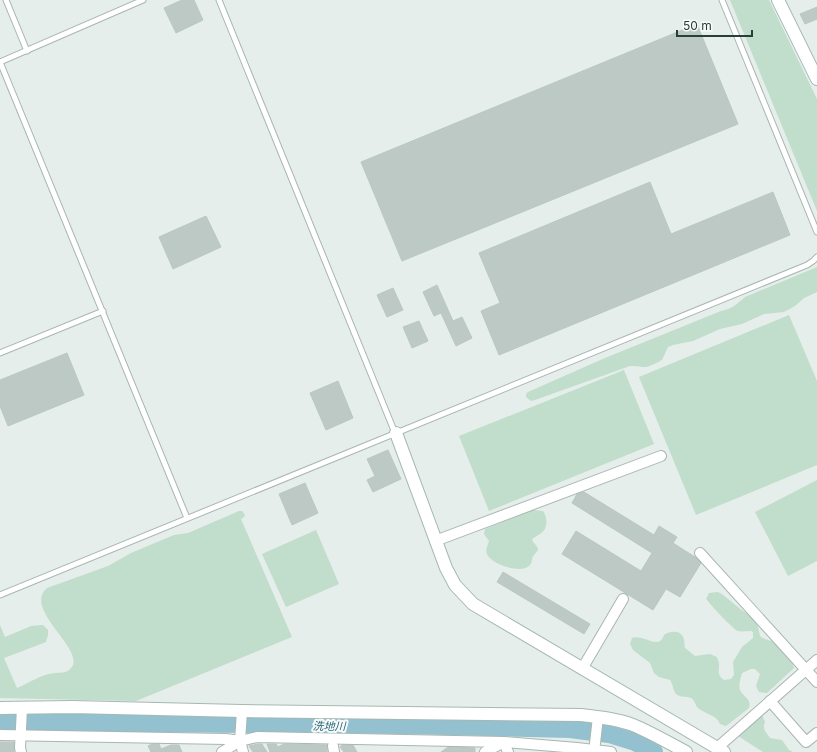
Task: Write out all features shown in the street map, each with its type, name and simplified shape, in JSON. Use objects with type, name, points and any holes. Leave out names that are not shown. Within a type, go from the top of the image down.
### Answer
[{"type":"street","points":[[778,0],[817,80]]},
{"type":"street","points":[[396,434],[446,568],[455,585],[473,604],[721,750],[770,701],[817,660]]},
{"type":"street","points":[[435,541],[662,456]]},
{"type":"street","points":[[700,553],[817,682]]},
{"type":"street","points":[[582,668],[623,599]]},
{"type":"street","points":[[770,701],[806,742],[817,733]]},
{"type":"street","points":[[0,708],[22,711],[72,707],[242,714],[559,714],[632,725],[652,733],[686,752]]},
{"type":"street","points":[[22,711],[20,748],[22,752]]},
{"type":"street","points":[[242,714],[240,739],[243,752]]},
{"type":"street","points":[[594,748],[598,720]]},
{"type":"street","points":[[0,735],[21,733],[226,739],[257,737],[504,742],[594,748],[611,752]]},
{"type":"street","points":[[222,752],[240,739]]},
{"type":"street","points":[[485,752],[504,742]]},
{"type":"street","points":[[504,742],[508,752]]},
{"type":"lane","points":[[6,0],[27,51]]},
{"type":"lane","points":[[144,0],[133,2],[0,62],[187,518]]},
{"type":"lane","points":[[219,0],[396,434]]},
{"type":"lane","points":[[722,0],[817,232]]},
{"type":"lane","points":[[0,595],[807,265],[817,256]]},
{"type":"lane","points":[[0,353],[102,311]]},
{"type":"green space","points":[[730,0],[769,0],[817,99],[817,211]]},
{"type":"green space","points":[[817,267],[817,292],[804,298],[795,306],[784,312],[764,314],[742,324],[720,329],[693,341],[668,347],[662,360],[650,366],[630,366],[531,401],[526,397],[528,392],[605,358],[731,308],[745,297]]},
{"type":"green space","points":[[789,315],[817,381],[817,465],[696,515],[639,377]]},
{"type":"green space","points":[[624,370],[654,444],[489,511],[459,436]]},
{"type":"green space","points":[[817,480],[817,561],[788,576],[755,512]]},
{"type":"green space","points":[[533,510],[543,511],[546,517],[546,526],[543,532],[532,539],[538,550],[533,556],[530,565],[519,569],[506,567],[490,558],[486,552],[489,541],[484,534],[485,529]]},
{"type":"green space","points":[[242,511],[245,515],[241,519],[292,637],[136,701],[0,698],[0,625],[5,637],[31,626],[43,625],[48,630],[46,642],[4,658],[17,688],[45,675],[67,671],[74,662],[72,653],[43,608],[41,597],[47,588],[108,566],[131,553],[174,535],[188,533]]},
{"type":"green space","points":[[316,530],[339,584],[286,607],[262,554]]},
{"type":"green space","points":[[718,592],[753,618],[759,629],[760,636],[775,642],[789,658],[794,668],[767,693],[759,692],[756,686],[760,674],[755,669],[742,673],[739,688],[750,705],[749,708],[726,726],[720,724],[716,718],[698,708],[691,698],[676,694],[670,680],[659,677],[654,673],[650,663],[633,650],[630,644],[632,638],[637,637],[659,642],[666,634],[672,632],[680,633],[684,638],[685,648],[695,656],[710,654],[717,657],[720,677],[724,680],[731,679],[734,675],[733,662],[742,647],[753,638],[753,632],[738,631],[735,629],[706,599],[709,593]]},
{"type":"green space","points":[[760,715],[762,715],[765,722],[764,729],[770,738],[782,740],[789,750],[793,752],[763,752],[738,736]]},
{"type":"building","points":[[182,0],[194,0],[203,20],[176,33],[164,8]]},
{"type":"building","points":[[817,7],[817,19],[805,24],[800,14]]},
{"type":"building","points":[[697,24],[738,124],[402,261],[361,162]]},
{"type":"building","points":[[650,182],[671,234],[773,192],[790,235],[499,355],[481,311],[500,303],[479,253]]},
{"type":"building","points":[[206,216],[221,247],[173,269],[159,237]]},
{"type":"building","points":[[437,285],[453,321],[462,317],[472,338],[456,346],[441,313],[434,316],[423,292]]},
{"type":"building","points":[[393,288],[403,310],[387,317],[377,295]]},
{"type":"building","points":[[419,321],[428,341],[412,348],[403,327]]},
{"type":"building","points":[[67,353],[84,395],[8,426],[0,406],[0,380]]},
{"type":"building","points":[[338,381],[353,418],[326,430],[310,393]]},
{"type":"building","points":[[388,450],[401,479],[373,492],[367,480],[375,476],[367,459]]},
{"type":"building","points":[[305,483],[318,513],[292,525],[279,494]]},
{"type":"building","points":[[584,492],[654,535],[659,526],[677,537],[673,543],[695,557],[701,563],[680,597],[666,589],[653,610],[562,554],[576,531],[641,571],[652,553],[572,503],[577,494]]},
{"type":"building","points":[[503,572],[590,624],[584,634],[497,582]]},
{"type":"building","points":[[0,742],[14,742],[14,752],[0,752]]},
{"type":"building","points":[[152,744],[159,744],[161,749],[171,745],[179,745],[182,752],[151,752],[148,746]]},
{"type":"building","points":[[262,744],[267,752],[253,752],[249,746]]},
{"type":"building","points":[[267,744],[276,744],[278,747],[284,744],[327,745],[327,752],[270,752]]},
{"type":"building","points":[[342,745],[353,745],[357,752],[344,752],[340,747]]},
{"type":"building","points":[[448,747],[475,748],[475,752],[441,752]]},
{"type":"waterway","name":"洗地川","points":[[0,722],[402,725],[570,729],[609,734],[635,742],[654,752]]}]
